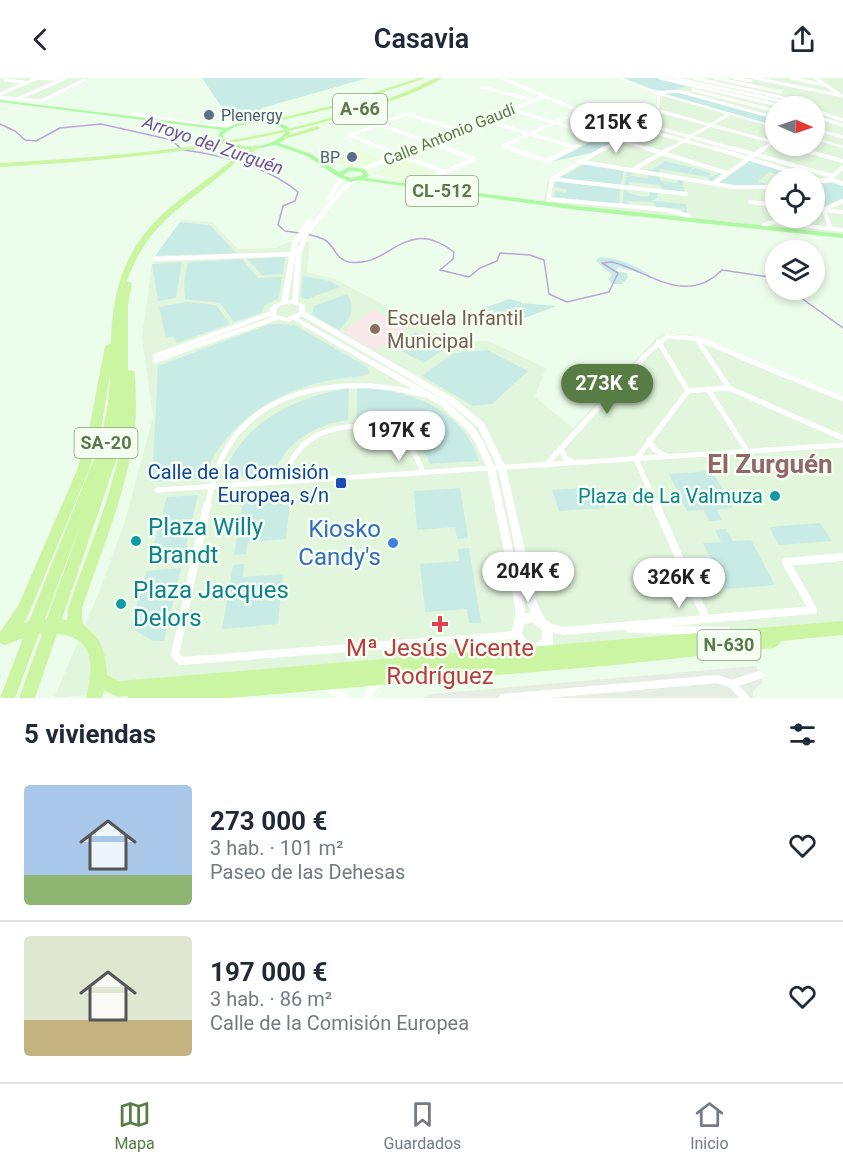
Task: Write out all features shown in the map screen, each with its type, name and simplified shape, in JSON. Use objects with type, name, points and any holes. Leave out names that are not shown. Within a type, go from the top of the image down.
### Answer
[{"type":"highway","points":[[266,122],[336,106],[424,78]]},
{"type":"highway","name":"A-66","points":[[296,124],[350,108],[432,78]]},
{"type":"highway","name":"A-66","points":[[0,163],[128,153],[226,134],[273,129],[374,104],[440,78]]},
{"type":"highway","points":[[283,141],[424,92],[449,78]]},
{"type":"highway","name":"SA-20","points":[[7,698],[105,446],[114,406],[119,327],[126,294],[137,261],[164,223],[194,194],[257,146]]},
{"type":"highway","points":[[235,163],[243,152],[241,147]]},
{"type":"highway","points":[[74,628],[75,608],[120,477],[131,429],[134,406],[119,327]]},
{"type":"highway","points":[[2,639],[23,611],[83,470],[95,430],[119,327]]},
{"type":"highway","name":"SA-20","points":[[27,698],[115,446],[123,407],[119,327]]},
{"type":"highway","points":[[2,639],[24,629],[54,624],[74,628],[93,644],[98,654],[99,679],[94,698]]},
{"type":"highway","name":"N-630","points":[[99,679],[117,689],[503,656],[539,650],[754,634],[843,630]]},
{"type":"highway","name":"N-630","points":[[135,698],[474,667],[615,657],[843,630]]},
{"type":"main road","points":[[621,78],[657,92],[765,124]]},
{"type":"main road","points":[[0,98],[40,103]]},
{"type":"main road","points":[[0,98],[205,128],[226,134]]},
{"type":"main road","points":[[15,100],[93,111]]},
{"type":"main road","points":[[241,147],[220,139],[233,124],[266,122]]},
{"type":"main road","name":"CL-512","points":[[266,122],[285,127],[288,131],[283,141]]},
{"type":"main road","name":"CL-512","points":[[241,147],[283,141],[327,166],[364,172],[382,181]]},
{"type":"main road","points":[[825,141],[843,147]]},
{"type":"main road","name":"CL-512","points":[[327,166],[340,182]]},
{"type":"main road","name":"CL-512","points":[[340,182],[349,170]]},
{"type":"main road","points":[[295,302],[295,242],[340,182],[348,184],[358,180],[364,172]]},
{"type":"main road","name":"CL-512","points":[[340,182],[382,181],[522,202],[589,209],[665,213],[843,236],[792,230],[665,213]]},
{"type":"main road","name":"CL-512","points":[[501,199],[548,201],[589,209]]},
{"type":"main road","points":[[522,202],[548,201],[570,207]]},
{"type":"main road","points":[[284,302],[295,254],[309,225]]},
{"type":"main road","points":[[764,225],[792,230]]},
{"type":"main road","points":[[294,318],[302,313],[303,306],[295,302],[276,305],[274,315],[294,318],[456,413],[470,427],[479,441],[491,468],[520,605],[517,637],[503,656]]},
{"type":"main road","points":[[302,313],[465,410],[490,439],[502,468],[532,604],[543,623],[548,642],[531,658],[474,667]]},
{"type":"main road","points":[[519,620],[532,616],[543,623]]},
{"type":"main road","points":[[517,637],[524,647],[539,650],[550,656],[593,654],[615,657]]},
{"type":"street","points":[[0,82],[11,78]]},
{"type":"street","points":[[0,98],[38,78],[60,80]]},
{"type":"street","points":[[15,100],[66,78]]},
{"type":"street","points":[[502,78],[537,99]]},
{"type":"street","points":[[660,78],[765,103]]},
{"type":"street","points":[[674,78],[765,98]]},
{"type":"street","points":[[694,78],[773,96]]},
{"type":"street","points":[[715,78],[781,92]]},
{"type":"street","points":[[723,98],[751,81],[735,78]]},
{"type":"street","points":[[754,78],[842,96]]},
{"type":"street","points":[[790,78],[825,85]]},
{"type":"street","points":[[816,78],[842,96]]},
{"type":"street","points":[[678,83],[685,79]]},
{"type":"street","points":[[5,80],[27,82]]},
{"type":"street","points":[[40,103],[84,80]]},
{"type":"street","points":[[678,91],[690,86]]},
{"type":"street","points":[[482,87],[537,99],[545,97],[579,112],[641,127],[779,168]]},
{"type":"street","points":[[685,88],[765,108]]},
{"type":"street","points":[[755,100],[772,90]]},
{"type":"street","points":[[552,179],[657,117],[659,111],[657,92],[678,91],[765,115]]},
{"type":"street","name":"Calle Antonio Gaudí","points":[[431,143],[458,130],[513,111],[537,99]]},
{"type":"street","name":"Calle Antonio Gaudí","points":[[364,172],[537,99],[550,99]]},
{"type":"street","points":[[744,109],[761,102]]},
{"type":"street","points":[[513,111],[596,135]]},
{"type":"street","points":[[659,111],[765,139]]},
{"type":"street","points":[[579,112],[503,146],[547,160],[621,123]]},
{"type":"street","points":[[134,114],[207,126],[233,124]]},
{"type":"street","points":[[444,172],[350,135],[407,114],[458,130]]},
{"type":"street","points":[[633,170],[729,114]]},
{"type":"street","points":[[825,114],[843,120]]},
{"type":"street","points":[[825,119],[843,125]]},
{"type":"street","points":[[486,120],[573,147]]},
{"type":"street","points":[[379,124],[474,159],[412,187]]},
{"type":"street","points":[[645,124],[820,173],[842,184]]},
{"type":"street","points":[[825,132],[843,137]]},
{"type":"street","points":[[619,140],[727,173]]},
{"type":"street","points":[[713,184],[765,147]]},
{"type":"street","points":[[824,156],[843,161]]},
{"type":"street","points":[[582,162],[713,184],[745,188],[765,187]]},
{"type":"street","points":[[825,179],[841,171],[843,167]]},
{"type":"street","points":[[552,179],[686,194]]},
{"type":"street","points":[[552,179],[548,201],[665,213]]},
{"type":"street","points":[[825,210],[843,201]]},
{"type":"street","points":[[750,202],[765,204]]},
{"type":"street","points":[[825,210],[843,212]]},
{"type":"street","points":[[825,213],[831,228]]},
{"type":"street","points":[[764,225],[774,222],[843,230]]},
{"type":"street","points":[[155,259],[295,254]]},
{"type":"street","points":[[155,359],[274,315]]},
{"type":"street","points":[[546,465],[658,341],[675,335],[697,339],[843,399]]},
{"type":"street","points":[[697,339],[729,388]]},
{"type":"street","points":[[658,341],[688,391]]},
{"type":"street","points":[[703,349],[712,345]]},
{"type":"street","points":[[651,349],[664,350]]},
{"type":"street","points":[[435,399],[407,389],[359,382],[325,386],[294,395],[264,412],[240,432],[220,459],[210,486],[175,649],[178,659],[186,662],[517,637]]},
{"type":"street","points":[[636,459],[688,391],[729,388],[843,438]]},
{"type":"street","points":[[708,389],[747,451]]},
{"type":"street","points":[[282,481],[288,462],[306,442],[333,429],[352,426],[374,427],[396,435],[417,455],[423,472]]},
{"type":"street","points":[[822,429],[830,438],[828,447]]},
{"type":"street","points":[[649,440],[654,449],[668,457]]},
{"type":"street","points":[[157,490],[843,445]]},
{"type":"street","points":[[561,448],[565,458],[574,463]]},
{"type":"street","points":[[636,459],[706,619]]},
{"type":"street","points":[[543,623],[563,631],[813,610],[786,562],[843,557]]},
{"type":"street","points":[[606,628],[754,634]]},
{"type":"street","points":[[732,684],[759,675]]},
{"type":"street","points":[[367,698],[381,676]]},
{"type":"street","points":[[503,698],[717,679],[732,684],[745,698]]},
{"type":"street","points":[[311,682],[336,691],[345,698]]},
{"type":"shaded area","points":[[0,78],[89,78],[42,102],[0,98]]},
{"type":"shaded area","points":[[202,78],[368,78],[262,108],[258,112],[261,117],[232,122]]},
{"type":"shaded area","points":[[623,78],[657,78],[686,86],[670,91],[654,90]]},
{"type":"shaded area","points":[[657,78],[843,78],[843,238],[543,205],[547,183],[553,176],[655,117],[657,91],[685,85]]},
{"type":"shaded area","points":[[678,92],[765,116],[765,123],[663,94]]},
{"type":"shaded area","points":[[600,137],[615,140],[593,153],[554,161]]},
{"type":"shaded area","name":"BP","points":[[353,148],[380,159],[366,165],[348,167],[325,159]]},
{"type":"shaded area","points":[[402,159],[437,172],[411,184],[373,174]]},
{"type":"shaded area","points":[[751,160],[778,168],[765,168],[765,176],[758,181],[765,184],[765,186],[744,187],[718,183]]},
{"type":"shaded area","points":[[665,161],[693,168],[688,173],[695,168],[711,173],[709,177],[719,174],[718,172],[722,173],[710,182],[708,177],[660,169],[659,173],[644,171],[652,170]]},
{"type":"shaded area","points":[[585,164],[624,170],[621,185],[559,178]]},
{"type":"shaded area","points":[[627,171],[631,172],[631,176],[648,178],[649,174],[660,176],[660,181],[677,183],[678,179],[683,180],[683,186],[660,184],[684,187],[684,192],[662,190],[660,185],[629,182],[629,186],[624,186],[626,177],[629,177],[626,176]]},
{"type":"shaded area","points":[[556,181],[620,189],[619,205],[554,197],[555,191],[566,193],[567,189],[555,187]]},
{"type":"shaded area","points":[[825,183],[843,186],[843,198],[825,206]]},
{"type":"shaded area","points":[[624,189],[636,196],[650,196],[649,192],[657,193],[658,198],[674,200],[657,198],[652,201],[686,204],[687,214],[680,212],[685,209],[656,207],[653,202],[627,201],[629,205],[623,205],[623,196],[626,195],[623,195]]},
{"type":"shaded area","points":[[182,220],[212,222],[238,249],[277,248],[288,242],[308,242],[310,244],[307,272],[335,279],[453,342],[488,341],[546,368],[535,397],[573,428],[656,338],[668,333],[694,336],[843,396],[843,630],[54,698],[100,590],[125,521],[153,417],[142,337],[152,264]]},
{"type":"shaded area","points":[[180,222],[210,225],[236,253],[155,256]]},
{"type":"shaded area","points":[[285,257],[283,274],[262,275],[247,259]]},
{"type":"shaded area","points":[[598,258],[611,258],[627,263],[652,277],[619,267],[615,271],[627,273],[628,277],[622,284],[612,284],[608,279],[612,275],[596,261]]},
{"type":"shaded area","points":[[242,259],[258,278],[282,277],[279,298],[265,305],[261,313],[234,322],[220,303],[185,299],[184,281],[188,262]]},
{"type":"shaded area","points":[[182,262],[176,298],[158,301],[152,264]]},
{"type":"shaded area","points":[[303,276],[330,281],[340,287],[307,299],[301,297]]},
{"type":"shaded area","points":[[347,294],[352,308],[351,313],[347,322],[339,330],[312,315],[314,306]]},
{"type":"shaded area","points":[[510,299],[521,303],[557,306],[517,321],[483,308]]},
{"type":"shaded area","points":[[186,302],[216,305],[230,324],[177,343],[173,336],[166,338],[159,307]]},
{"type":"shaded area","name":"Escuela Infantil Municipal","points":[[374,310],[407,328],[376,350],[342,331]]},
{"type":"shaded area","points":[[270,324],[295,325],[367,367],[370,373],[312,385],[267,404],[247,418],[230,435],[214,455],[202,479],[152,482],[158,366]]},
{"type":"shaded area","points":[[415,332],[445,348],[424,363],[394,347]]},
{"type":"shaded area","points":[[487,350],[528,371],[492,404],[473,406],[422,376],[454,353]]},
{"type":"shaded area","points":[[349,388],[348,420],[324,426],[293,444],[273,474],[223,478],[231,458],[242,442],[272,415],[309,398]]},
{"type":"shaded area","points":[[357,388],[395,392],[431,405],[461,428],[472,443],[479,461],[430,464],[419,444],[411,436],[391,426],[357,420]]},
{"type":"shaded area","points":[[712,471],[733,508],[717,509],[722,520],[709,521],[704,510],[687,511],[669,474]]},
{"type":"shaded area","points":[[597,487],[605,508],[559,511],[552,490]]},
{"type":"shaded area","points":[[460,488],[468,538],[457,539],[455,527],[417,530],[414,491]]},
{"type":"shaded area","points":[[198,495],[183,559],[149,561],[167,497]]},
{"type":"shaded area","points":[[290,499],[286,539],[248,542],[246,554],[234,555],[243,502]]},
{"type":"shaded area","points":[[820,523],[832,541],[779,545],[769,527]]},
{"type":"shaded area","points":[[726,529],[733,541],[751,540],[775,585],[725,589],[703,543],[721,542],[715,530]]},
{"type":"shaded area","points":[[469,548],[481,623],[469,623],[467,609],[425,612],[420,564],[459,561],[458,549]]},
{"type":"shaded area","points":[[244,564],[243,577],[283,574],[278,624],[222,629],[233,565]]},
{"type":"shaded area","points":[[181,568],[164,641],[153,641],[130,627],[147,571]]},
{"type":"shaded area","points":[[756,666],[763,682],[753,691],[753,698],[423,698],[430,694]]},
{"type":"waterway","name":"Arroyo del Zurguén","points":[[0,124],[15,131],[25,140],[36,141],[60,128],[101,124],[172,140],[180,148]]},
{"type":"waterway","name":"Arroyo del Zurguén","points":[[184,150],[214,155],[244,164],[286,183],[298,192],[295,201],[283,206],[278,225],[285,231],[299,233]]},
{"type":"waterway","name":"Arroyo del Zurguén","points":[[307,234],[325,240],[341,258],[349,262],[363,262],[376,258],[410,240],[423,239],[437,242],[454,252],[453,259],[440,270],[469,277],[480,268],[497,261],[500,253],[530,255],[544,260],[549,294],[567,302],[609,292],[618,273],[602,263],[612,262],[626,266],[653,278],[681,286],[694,286],[708,281],[722,270],[765,276]]},
{"type":"waterway","name":"Arroyo del Zurguén","points":[[804,300],[843,328]]},
{"type":"place","name":"Plenergy","points":[[209,115]]},
{"type":"place","name":"BP","points":[[352,157]]},
{"type":"place","name":"Escuela Infantil Municipal","points":[[375,329]]},
{"type":"place","name":"Calle de la Comisión Europea, s/n","points":[[341,483]]},
{"type":"place","name":"Plaza de La Valmuza","points":[[775,496]]},
{"type":"place","name":"Plaza Willy Brandt","points":[[136,541]]},
{"type":"place","name":"Kiosko Candy's","points":[[393,543]]},
{"type":"place","name":"Plaza Jacques Delors","points":[[121,604]]},
{"type":"place","name":"Mª Jesús Vicente Rodríguez","points":[[440,624]]},
{"type":"district","name":"El Zurguén","points":[[770,464]]}]
